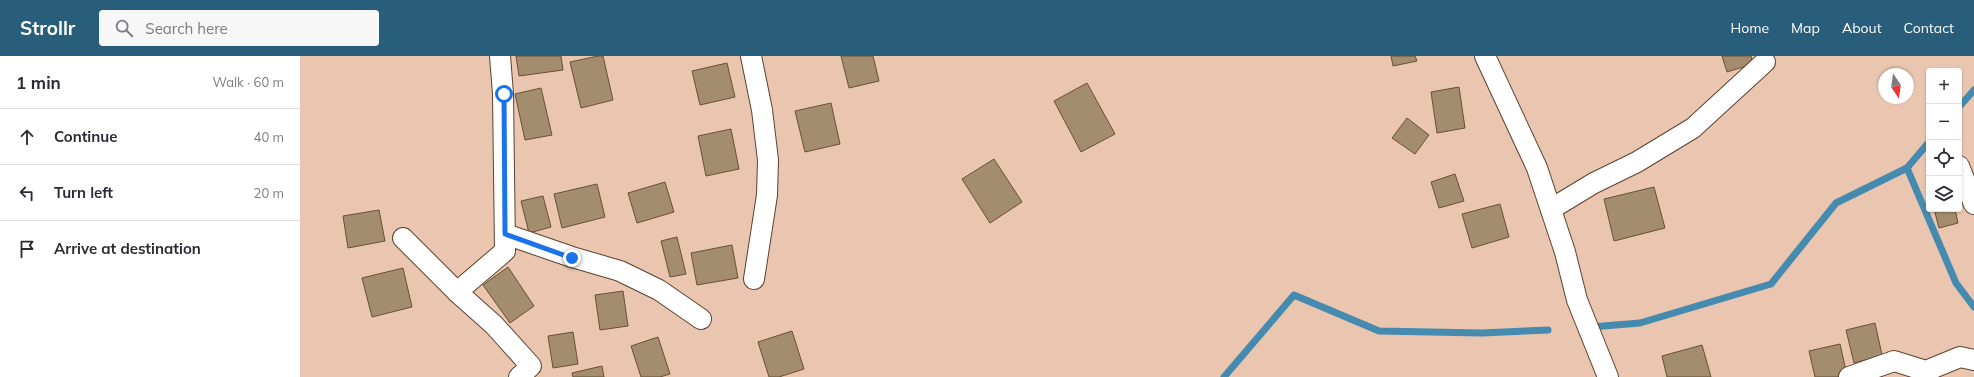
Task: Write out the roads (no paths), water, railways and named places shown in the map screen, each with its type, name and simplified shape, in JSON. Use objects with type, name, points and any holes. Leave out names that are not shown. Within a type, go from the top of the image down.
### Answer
[{"type":"street","points":[[456,292],[505,251],[504,94],[500,56]]},
{"type":"street","points":[[751,56],[762,110],[768,160],[767,195],[754,279]]},
{"type":"street","points":[[1485,56],[1537,168],[1565,252],[1577,300],[1608,377]]},
{"type":"street","points":[[1551,209],[1594,183],[1637,162],[1693,128],[1764,62]]},
{"type":"street","points":[[1962,174],[1974,204]]},
{"type":"street","points":[[505,234],[572,258],[620,271],[659,290],[701,319]]},
{"type":"street","points":[[403,238],[456,292],[494,325],[530,373]]},
{"type":"street","points":[[1849,377],[1894,361],[1926,371],[1960,357],[1974,360]]},
{"type":"waterway","points":[[1962,104],[1974,90]]},
{"type":"waterway","points":[[1926,146],[1907,168],[1956,283],[1974,307]]},
{"type":"waterway","points":[[1591,327],[1640,323],[1771,284],[1836,203],[1907,168]]},
{"type":"waterway","points":[[1224,377],[1294,295],[1379,331],[1482,333],[1548,330]]}]
